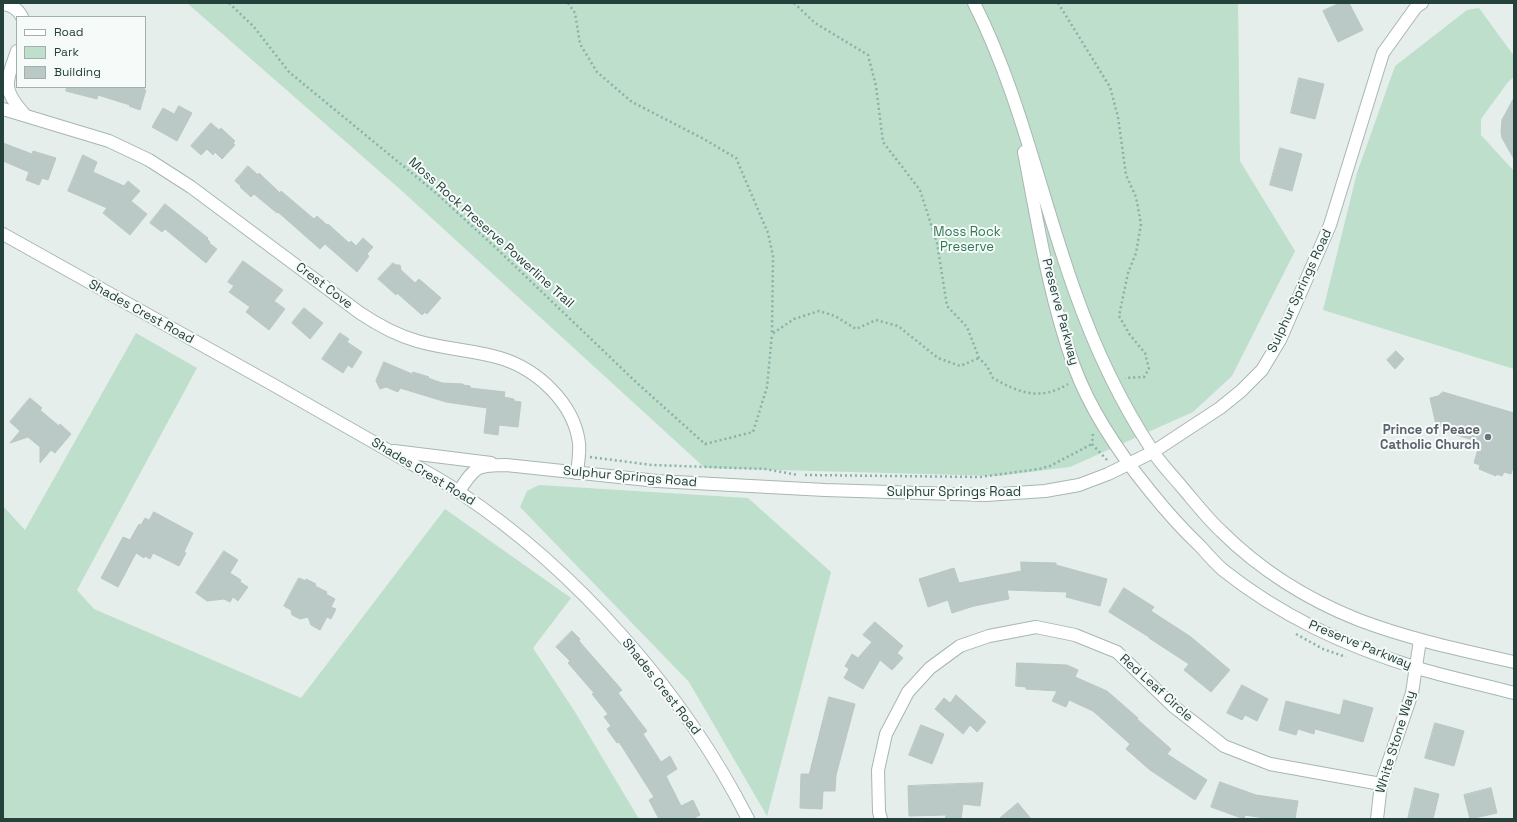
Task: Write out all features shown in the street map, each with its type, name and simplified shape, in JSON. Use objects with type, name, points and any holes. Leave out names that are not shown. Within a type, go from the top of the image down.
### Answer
[{"type":"street","name":"Preserve Parkway","points":[[974,3],[986,27],[1014,96],[1074,288],[1099,355],[1109,376],[1153,452],[1221,531],[1259,563],[1290,585],[1322,603],[1358,619],[1420,640],[1514,662]]},
{"type":"street","points":[[3,4],[15,8],[20,12],[22,16]]},
{"type":"street","name":"Sulphur Springs Road","points":[[458,491],[471,474],[484,465],[506,465],[657,481],[754,486],[986,495],[1045,492],[1079,485],[1108,474],[1153,452],[1220,408],[1241,391],[1262,370],[1280,340],[1330,225],[1383,54],[1416,4]]},
{"type":"street","points":[[16,54],[7,88],[14,103],[26,116]]},
{"type":"street","name":"Preserve Parkway","points":[[1014,96],[1044,254],[1062,330],[1079,378],[1093,410],[1128,464],[1171,518],[1222,569],[1276,608],[1328,635],[1380,656],[1416,668],[1514,693]]},
{"type":"street","name":"Crest Cove","points":[[3,109],[109,141],[130,150],[168,171],[379,325],[396,334],[416,341],[501,358],[532,373],[551,389],[571,416],[576,430],[579,456],[577,473]]},
{"type":"street","name":"Shades Crest Road","points":[[3,234],[388,450],[458,491],[520,538],[568,579],[597,608],[630,645],[703,741],[733,789],[748,819]]},
{"type":"street","points":[[388,450],[506,465]]},
{"type":"street","name":"Red Leaf Circle","points":[[881,819],[879,812],[878,770],[886,734],[908,692],[930,668],[960,646],[989,636],[1036,627],[1075,635],[1117,652],[1173,706],[1224,746],[1270,764],[1381,784]]},
{"type":"street","name":"White Stone Way","points":[[1377,819],[1381,784],[1412,693],[1420,640]]},
{"type":"path","name":"Moss Rock Preserve Powerline Trail","points":[[229,3],[254,27],[289,72],[436,193],[637,383],[706,444],[753,432],[767,387],[772,334]]},
{"type":"path","points":[[568,3],[575,13],[580,44],[597,72],[632,102],[702,138],[736,158],[770,240],[773,256],[772,334]]},
{"type":"path","points":[[794,3],[815,23],[868,55],[876,86],[882,142],[920,190],[937,243],[947,306],[967,327],[979,358],[987,366],[993,378],[1023,393],[1038,395],[1060,389],[1079,378]]},
{"type":"path","points":[[1058,3],[1110,87],[1118,117],[1126,175],[1136,198],[1141,224],[1136,254],[1128,272],[1119,316],[1130,335],[1146,353],[1149,368],[1144,377],[1131,379],[1109,376]]},
{"type":"path","points":[[772,334],[794,319],[819,311],[835,316],[856,329],[876,320],[898,326],[938,358],[960,366],[979,358]]},
{"type":"path","points":[[579,456],[652,465],[765,469],[798,475],[980,477],[1039,469],[1050,466],[1092,444]]},
{"type":"green space","name":"Moss Rock Preserve","points":[[187,3],[1238,3],[1240,161],[1295,251],[1232,376],[1193,412],[1070,467],[997,476],[705,468],[402,191]]},
{"type":"green space","points":[[1479,8],[1514,56],[1514,77],[1508,82],[1481,119],[1481,135],[1514,171],[1514,369],[1323,310],[1357,173],[1395,66],[1467,10]]},
{"type":"green space","points":[[136,333],[197,368],[77,590],[94,609],[301,698],[445,509],[571,598],[533,648],[575,712],[639,819],[3,819],[3,506],[25,530]]},
{"type":"green space","points":[[539,485],[748,498],[831,572],[767,816],[689,682],[520,507],[527,491]]},
{"type":"building","points":[[1340,3],[1349,3],[1363,30],[1338,42],[1323,11]]},
{"type":"building","points":[[1299,78],[1324,84],[1315,119],[1291,113]]},
{"type":"building","points":[[67,88],[145,88],[144,90],[146,90],[140,110],[129,106],[130,105],[98,95],[97,99],[66,91]]},
{"type":"building","points":[[1514,98],[1514,159],[1502,138],[1501,132],[1502,120]]},
{"type":"building","points":[[179,106],[192,113],[177,141],[152,127],[163,108],[174,114]]},
{"type":"building","points":[[211,123],[219,130],[221,128],[235,141],[233,143],[235,145],[222,159],[215,152],[213,155],[207,149],[201,155],[191,146]]},
{"type":"building","points":[[3,143],[32,154],[33,151],[56,158],[48,180],[42,178],[39,185],[26,180],[29,172],[3,161]]},
{"type":"building","points":[[1280,148],[1302,154],[1292,191],[1270,185]]},
{"type":"building","points":[[83,155],[97,162],[93,172],[124,186],[128,181],[140,191],[131,201],[147,214],[130,235],[103,213],[107,208],[68,191]]},
{"type":"building","points":[[248,166],[258,175],[259,173],[280,193],[281,191],[314,219],[317,216],[327,225],[328,224],[349,243],[351,241],[356,246],[363,238],[373,247],[367,254],[369,256],[357,272],[325,244],[320,249],[278,212],[277,213],[254,194],[251,197],[240,187],[241,186],[235,181]]},
{"type":"building","points":[[165,204],[208,238],[209,243],[217,249],[206,263],[165,229],[162,232],[150,223]]},
{"type":"building","points":[[243,261],[283,290],[274,301],[285,309],[269,330],[246,312],[250,307],[229,292],[234,286],[228,282]]},
{"type":"building","points":[[393,263],[400,265],[401,270],[415,283],[419,279],[441,298],[427,314],[425,312],[422,315],[378,279]]},
{"type":"building","points":[[304,308],[323,323],[310,339],[292,323]]},
{"type":"building","points":[[340,333],[349,339],[347,342],[362,352],[352,368],[348,365],[343,373],[322,359]]},
{"type":"building","points":[[1396,351],[1404,359],[1395,369],[1387,360]]},
{"type":"building","points":[[384,362],[412,374],[413,372],[442,383],[463,384],[470,386],[470,388],[505,392],[504,397],[521,402],[518,427],[499,425],[498,435],[484,433],[487,408],[446,402],[400,388],[398,392],[386,387],[380,389],[376,381]]},
{"type":"building","name":"Prince of Peace Catholic Church","points":[[1443,392],[1514,413],[1514,464],[1511,474],[1504,472],[1502,476],[1496,474],[1496,476],[1479,469],[1480,465],[1474,463],[1480,442],[1446,432],[1444,427],[1436,425],[1430,398],[1438,396]]},
{"type":"building","points":[[30,398],[42,408],[40,410],[71,434],[55,453],[51,450],[40,463],[40,447],[28,437],[10,443],[20,431],[10,422]]},
{"type":"building","points":[[154,512],[193,533],[184,552],[186,553],[179,566],[153,553],[150,559],[145,556],[144,558],[136,553],[118,587],[101,578],[123,537],[130,540],[139,524],[141,525],[145,518],[149,520]]},
{"type":"building","points":[[224,551],[238,560],[230,573],[241,580],[240,582],[248,587],[238,601],[233,597],[230,602],[224,599],[207,601],[196,593]]},
{"type":"building","points":[[1021,562],[1056,563],[1056,565],[1107,579],[1100,606],[1066,597],[1067,592],[1007,590],[1009,599],[974,606],[952,613],[948,600],[928,607],[919,579],[954,568],[959,583],[1021,571]]},
{"type":"building","points":[[299,578],[306,581],[306,579],[316,584],[315,586],[327,592],[326,594],[335,599],[331,607],[336,609],[331,619],[327,617],[320,630],[311,625],[308,617],[300,619],[292,615],[291,610],[284,606]]},
{"type":"building","points":[[1124,588],[1154,607],[1151,611],[1191,637],[1230,670],[1211,692],[1184,670],[1189,664],[1109,612]]},
{"type":"building","points":[[875,622],[903,646],[897,653],[903,658],[892,670],[880,660],[863,689],[844,678],[849,669],[845,666],[852,654],[858,658],[872,642],[863,635]]},
{"type":"building","points":[[572,631],[622,690],[618,693],[647,731],[643,734],[661,762],[670,756],[677,769],[666,776],[681,806],[693,800],[700,815],[692,819],[659,819],[649,800],[654,797],[619,742],[617,743],[607,729],[611,726],[604,717],[608,714],[592,694],[594,693],[568,663],[570,661],[556,647]]},
{"type":"building","points":[[1017,663],[1067,665],[1078,670],[1075,677],[1107,691],[1171,749],[1167,754],[1207,780],[1195,800],[1150,770],[1126,749],[1130,744],[1093,711],[1069,700],[1066,707],[1052,701],[1057,691],[1026,689],[1026,687],[1016,686]]},
{"type":"building","points":[[1242,685],[1268,699],[1257,721],[1245,715],[1242,720],[1227,713]]},
{"type":"building","points":[[956,695],[986,722],[977,732],[970,725],[963,734],[935,709],[944,698],[950,703]]},
{"type":"building","points":[[829,697],[855,704],[836,775],[835,791],[823,791],[822,809],[800,808],[801,774],[809,774]]},
{"type":"building","points":[[1344,700],[1373,708],[1363,742],[1315,729],[1314,734],[1298,729],[1296,735],[1279,730],[1286,701],[1340,715]]},
{"type":"building","points":[[1435,723],[1464,731],[1454,766],[1425,758]]},
{"type":"building","points":[[921,725],[944,734],[932,764],[909,755]]},
{"type":"building","points":[[1220,782],[1256,795],[1298,801],[1295,819],[1271,819],[1245,815],[1244,819],[1211,807]]},
{"type":"building","points":[[983,783],[980,806],[963,804],[961,819],[945,819],[946,815],[909,816],[908,786]]},
{"type":"building","points":[[1415,788],[1439,794],[1433,819],[1408,819]]},
{"type":"building","points":[[1491,788],[1497,813],[1470,819],[1464,795]]},
{"type":"building","points":[[1018,803],[1031,819],[999,819]]},
{"type":"place","name":"Prince of Peace Catholic Church","points":[[1488,437]]}]
